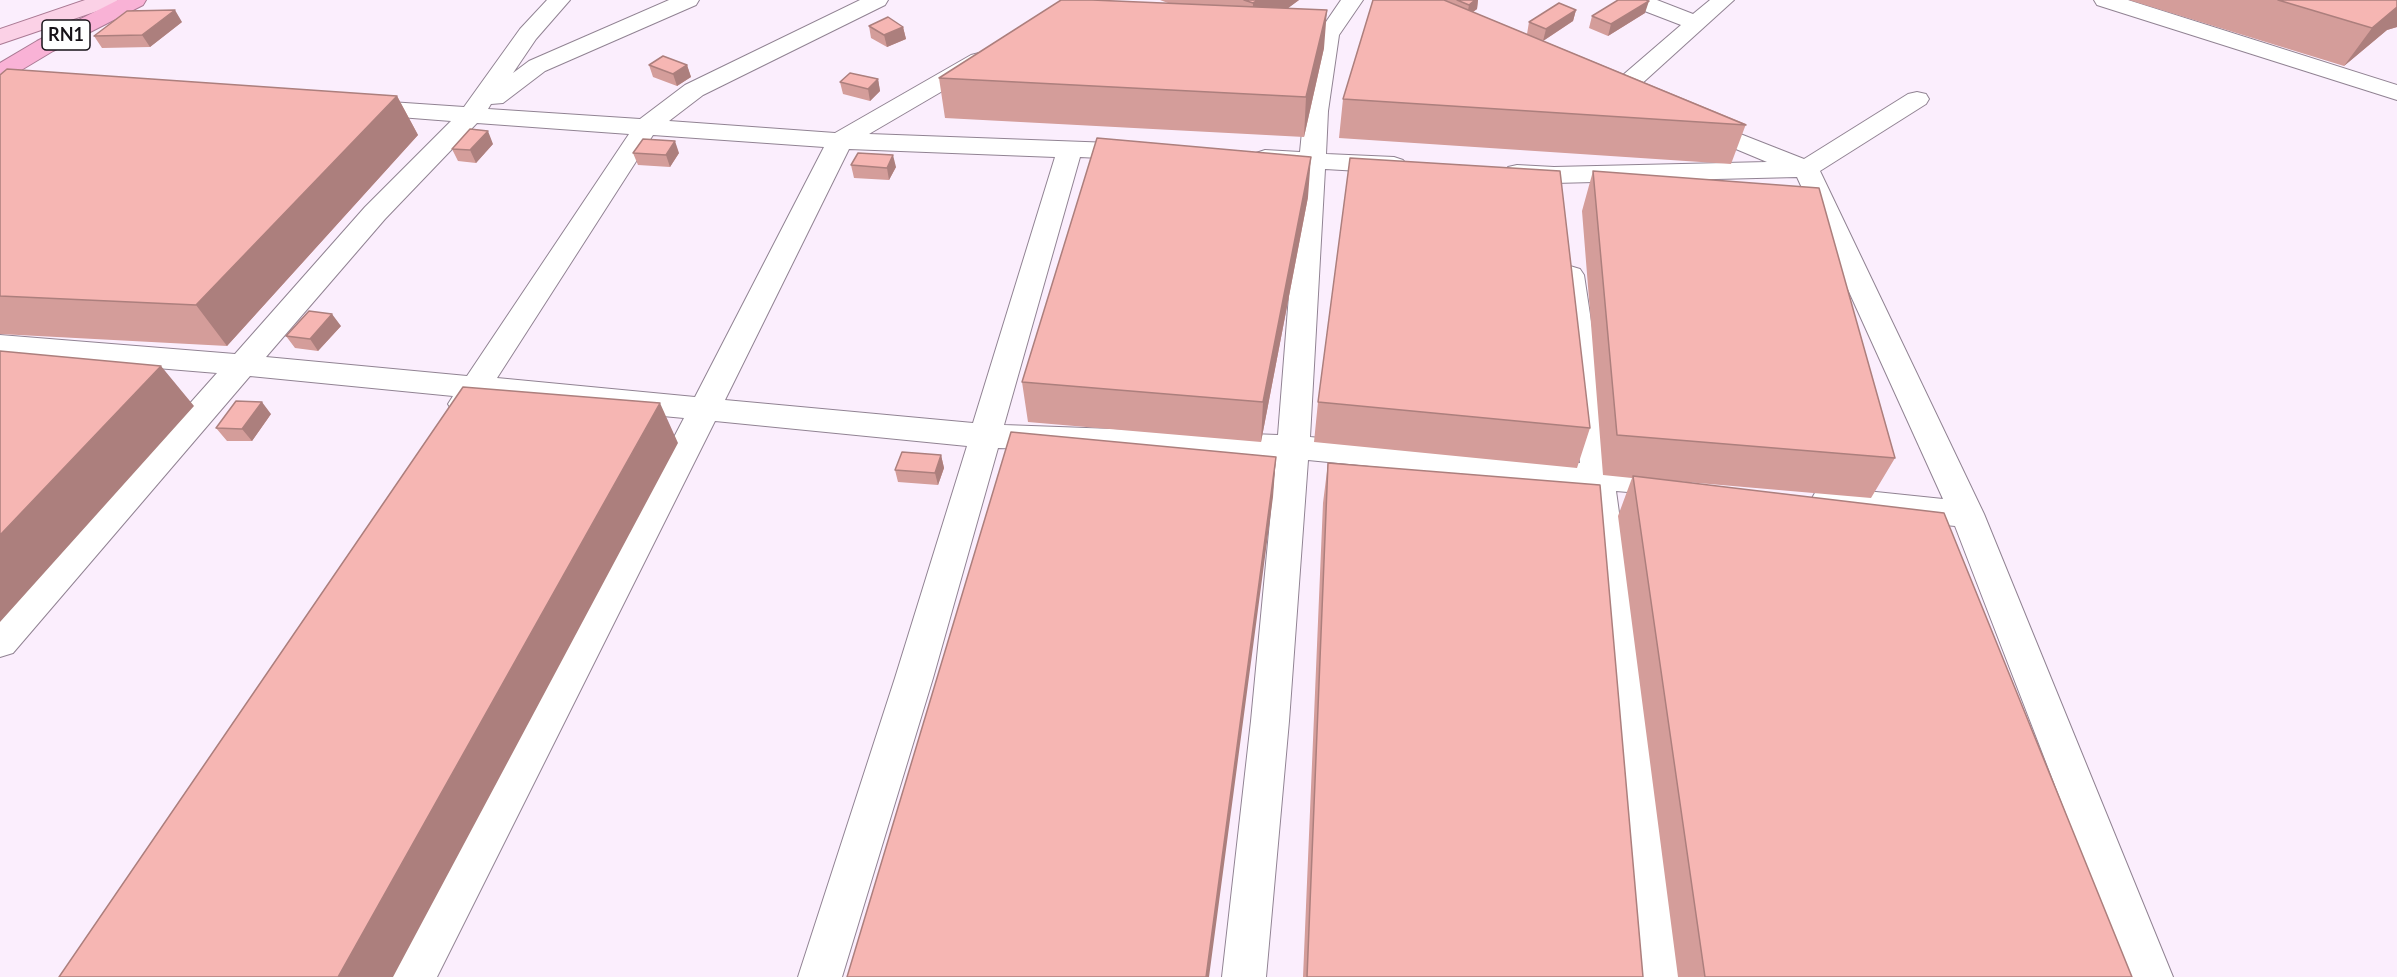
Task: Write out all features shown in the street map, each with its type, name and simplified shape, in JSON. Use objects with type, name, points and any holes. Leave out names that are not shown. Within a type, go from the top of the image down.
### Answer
[{"type":"highway","name":"RN1","points":[[0,73],[45,46],[135,0]]},
{"type":"main road","points":[[0,37],[106,0]]},
{"type":"street","points":[[471,115],[528,34],[559,0]]},
{"type":"street","points":[[0,642],[375,213],[471,115],[537,66],[688,0]]},
{"type":"street","points":[[448,426],[476,387],[646,127],[694,90],[877,0]]},
{"type":"street","points":[[1244,977],[1270,721],[1293,447],[1316,111],[1328,35],[1352,0]]},
{"type":"street","points":[[1638,0],[1695,23]]},
{"type":"street","points":[[1618,92],[1723,0]]},
{"type":"street","points":[[2105,0],[2397,93]]},
{"type":"street","points":[[414,977],[587,644],[840,141],[999,48]]},
{"type":"street","points":[[1497,172],[1554,175],[1806,169],[1917,99]]},
{"type":"street","points":[[341,106],[840,141],[1163,153]]},
{"type":"street","points":[[1672,114],[1806,169],[1967,514],[2151,977]]},
{"type":"street","points":[[820,977],[987,436],[1070,149]]},
{"type":"street","points":[[1244,157],[1416,166]]},
{"type":"street","points":[[1554,175],[1559,209]]},
{"type":"street","points":[[1565,243],[1581,344],[1634,765],[1656,977]]},
{"type":"street","points":[[0,345],[242,365],[987,436],[1293,447],[1705,487]]},
{"type":"street","points":[[1800,497],[1967,514]]},
{"type":"building","points":[[1061,0],[1327,10],[1306,97],[939,78]]},
{"type":"building","points":[[1373,0],[1444,0],[1746,125],[1343,99]]},
{"type":"building","points":[[1457,0],[1475,0],[1469,5]]},
{"type":"building","points":[[1618,0],[1649,1],[1611,24],[1592,16]]},
{"type":"building","points":[[2278,0],[2397,0],[2397,7],[2372,28]]},
{"type":"building","points":[[1559,3],[1576,10],[1546,29],[1529,22]]},
{"type":"building","points":[[175,10],[142,35],[94,36],[127,11]]},
{"type":"building","points":[[888,17],[903,27],[884,35],[869,26]]},
{"type":"building","points":[[663,56],[687,65],[673,74],[649,65]]},
{"type":"building","points":[[7,69],[397,96],[196,305],[0,296],[0,75]]},
{"type":"building","points":[[850,73],[878,79],[868,89],[840,82]]},
{"type":"building","points":[[470,129],[488,131],[470,150],[452,149]]},
{"type":"building","points":[[1097,138],[1311,157],[1263,402],[1022,382]]},
{"type":"building","points":[[643,139],[675,141],[666,155],[633,153]]},
{"type":"building","points":[[858,153],[893,155],[887,168],[851,165]]},
{"type":"building","points":[[1350,158],[1560,171],[1590,428],[1318,402]]},
{"type":"building","points":[[1593,171],[1819,188],[1895,458],[1617,435]]},
{"type":"building","points":[[309,311],[332,314],[310,339],[286,336]]},
{"type":"building","points":[[0,351],[161,366],[0,535]]},
{"type":"building","points":[[463,387],[660,403],[338,977],[59,977]]},
{"type":"building","points":[[236,401],[262,402],[242,429],[216,428]]},
{"type":"building","points":[[1011,432],[1276,457],[1206,977],[847,977]]},
{"type":"building","points":[[902,452],[941,455],[935,473],[895,470]]},
{"type":"building","points":[[1328,463],[1600,485],[1643,977],[1307,977]]},
{"type":"building","points":[[1633,476],[1944,513],[2132,977],[1705,977]]}]
